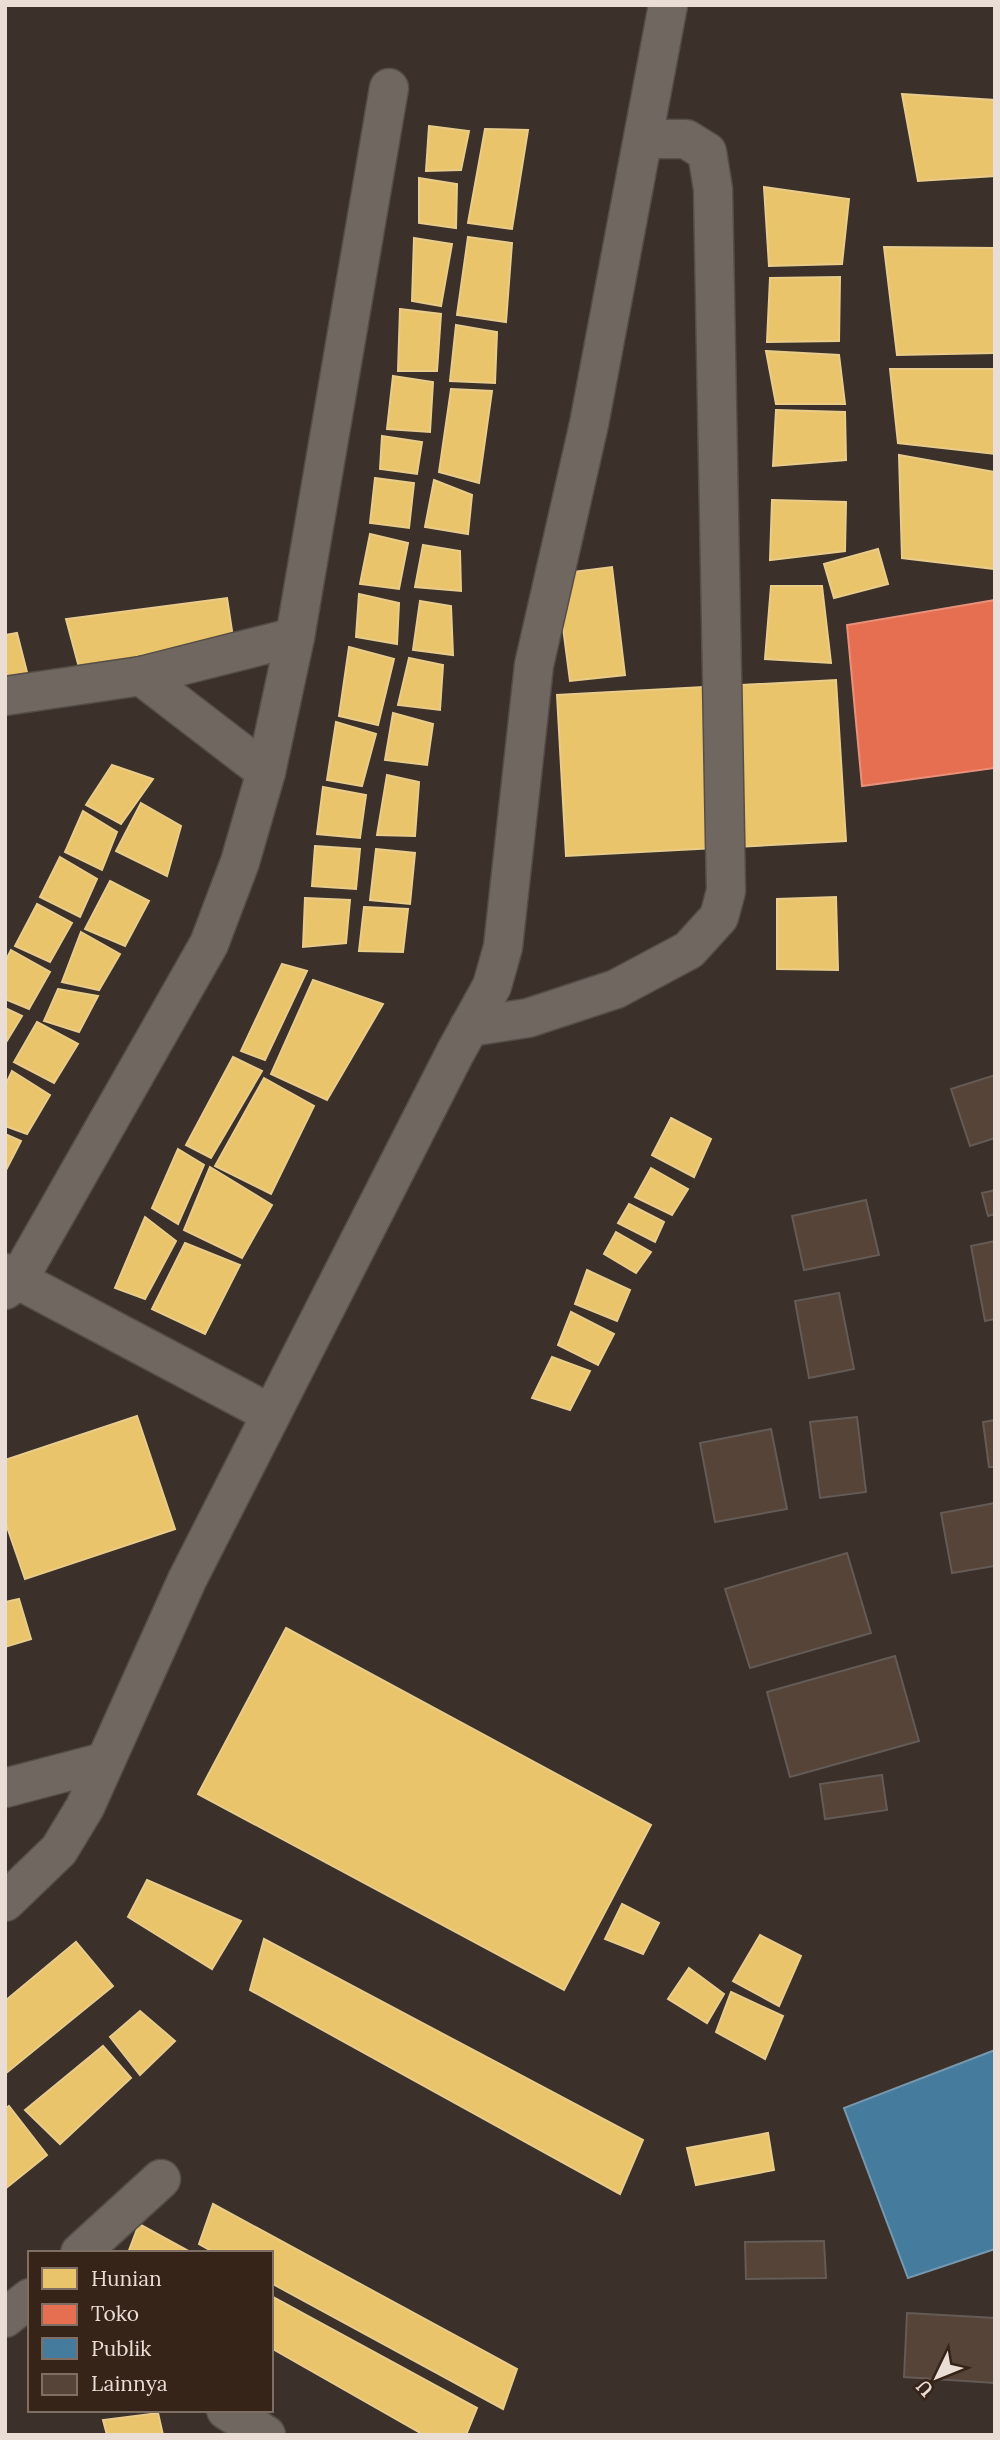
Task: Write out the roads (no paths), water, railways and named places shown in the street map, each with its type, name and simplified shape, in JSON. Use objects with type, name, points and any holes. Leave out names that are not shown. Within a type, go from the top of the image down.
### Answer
[{"type":"street","points":[[5,1902],[59,1850],[85,1807],[187,1580],[492,986],[503,947],[534,665],[589,424],[668,5]]},
{"type":"street","points":[[271,1414],[10,1281],[209,944],[240,862],[266,772],[295,637],[389,88]]},
{"type":"street","points":[[469,1027],[528,1018],[616,989],[689,950],[719,917],[726,891],[713,189],[707,152],[686,139],[643,139]]},
{"type":"street","points":[[5,696],[141,676],[295,637]]},
{"type":"street","points":[[141,676],[266,772]]},
{"type":"street","points":[[5,1788],[104,1762]]},
{"type":"street","points":[[82,2251],[161,2179]]},
{"type":"street","points":[[5,2318],[28,2300]]},
{"type":"street","points":[[229,2412],[266,2435]]}]
